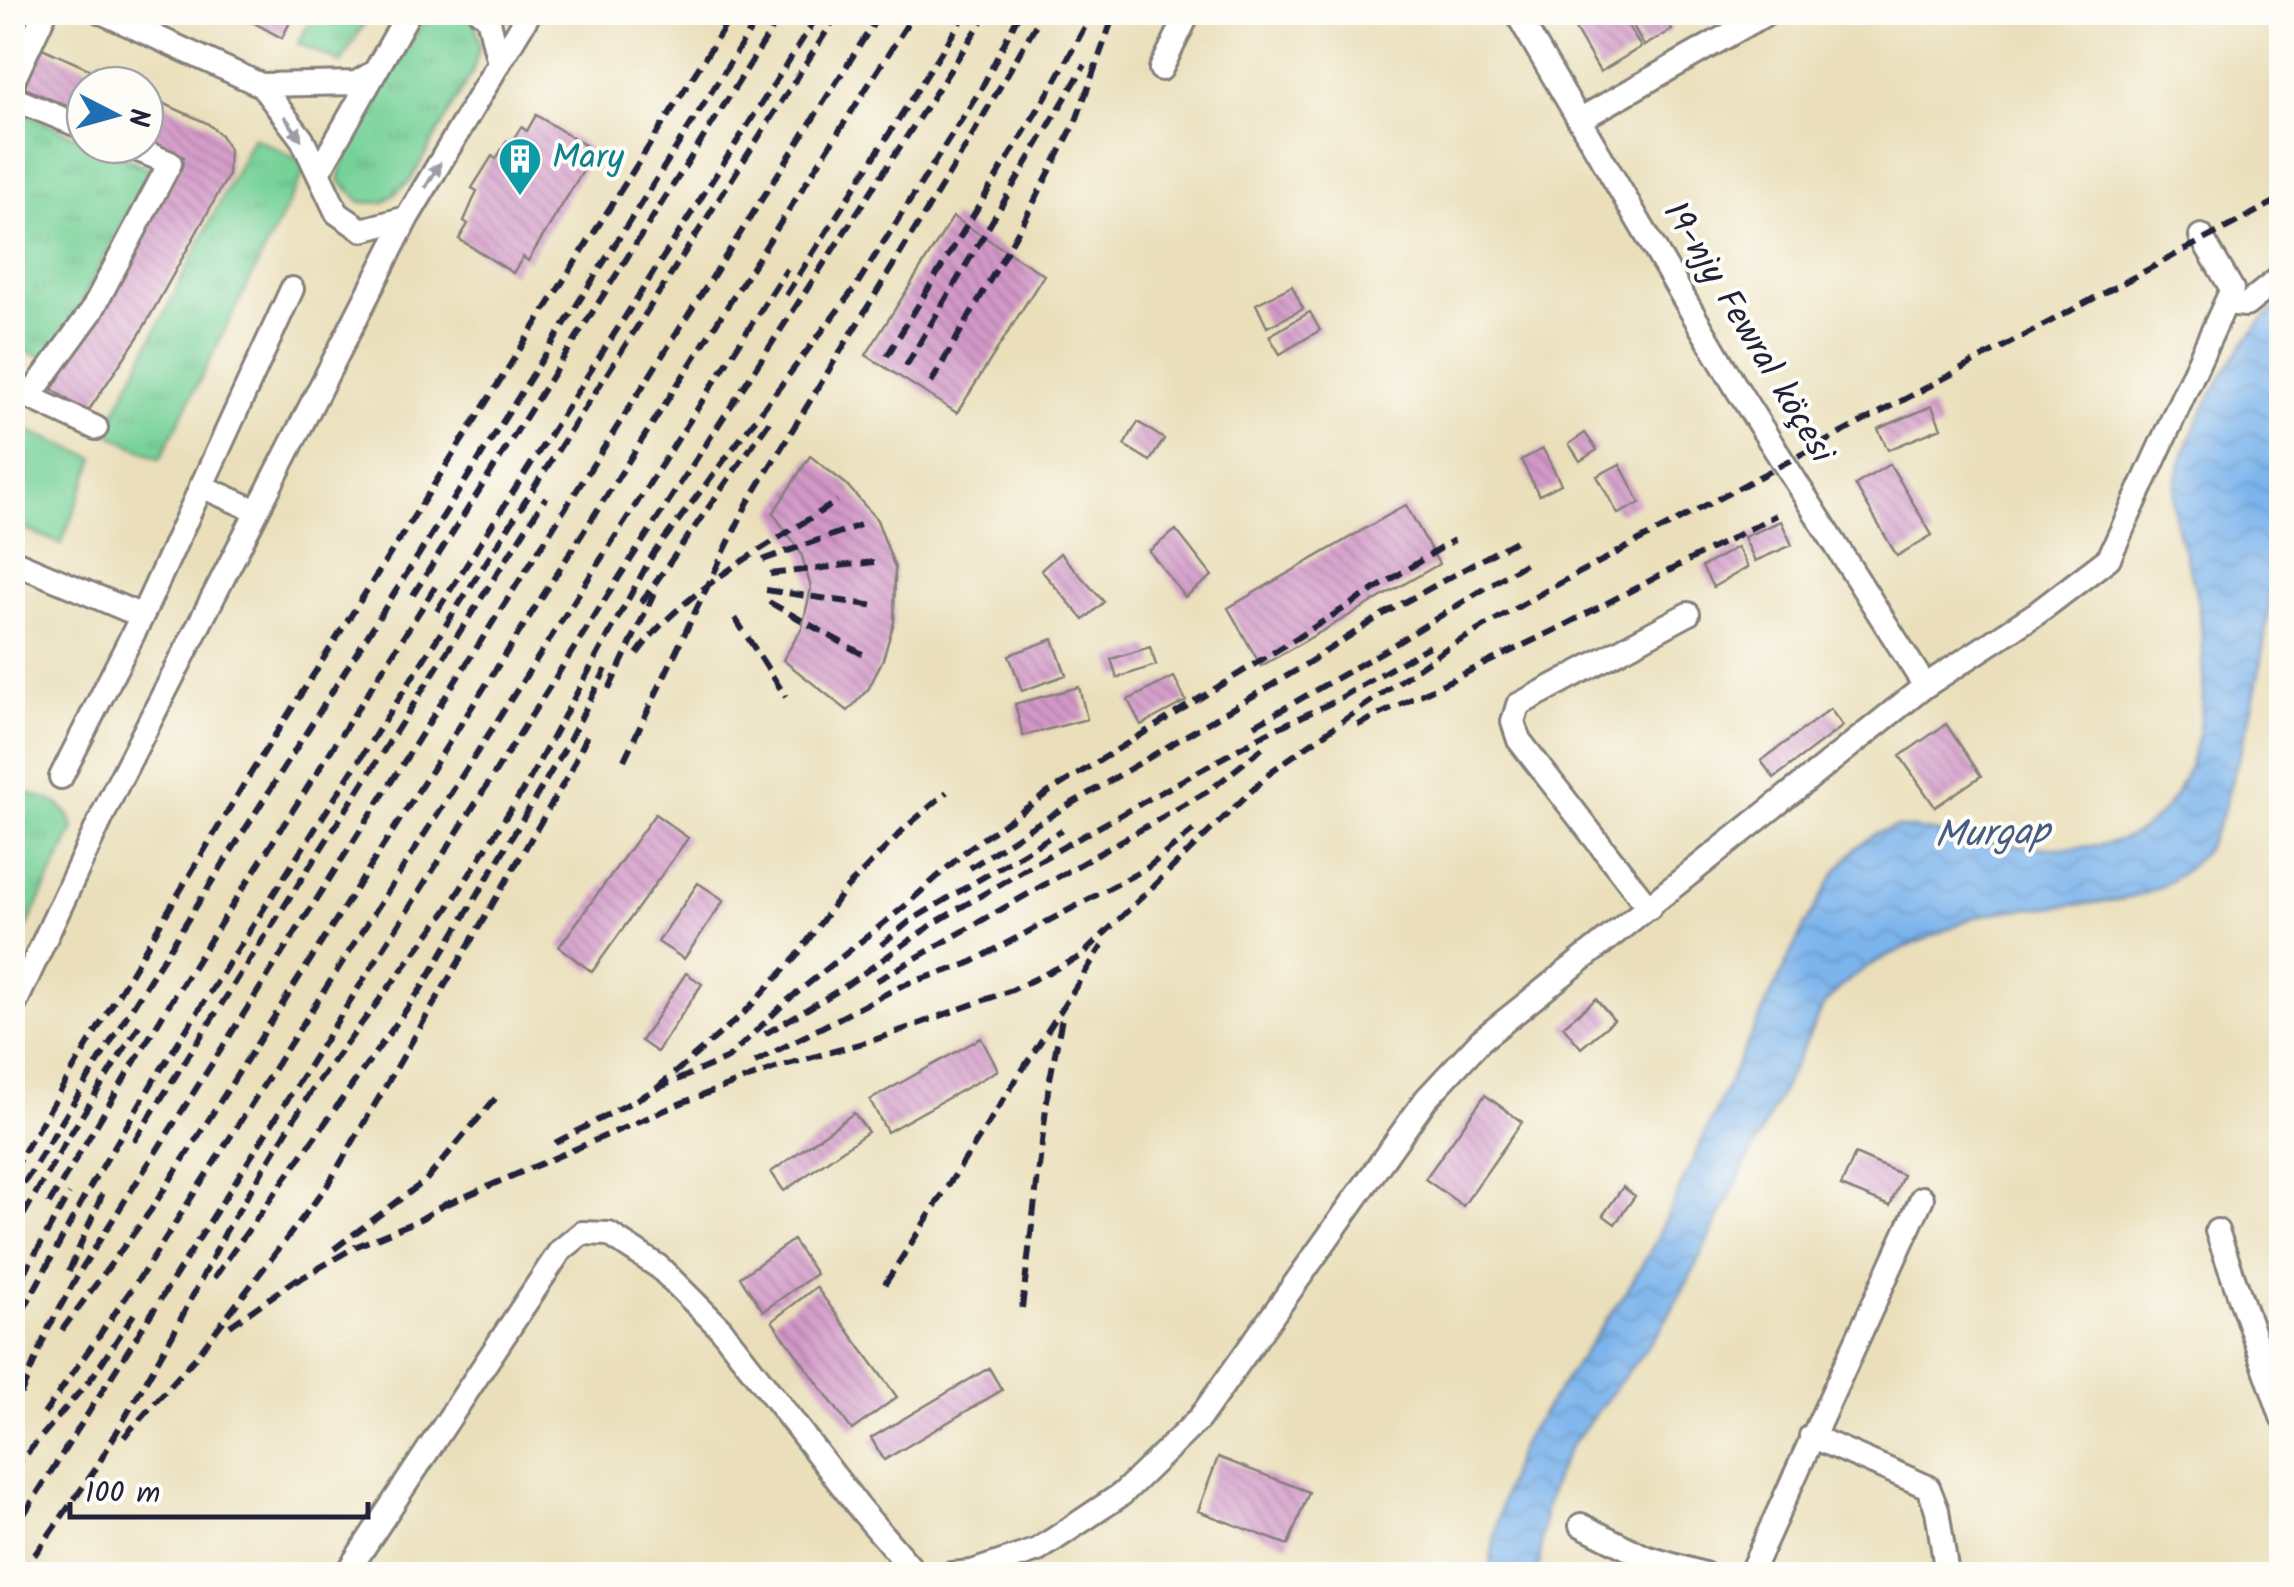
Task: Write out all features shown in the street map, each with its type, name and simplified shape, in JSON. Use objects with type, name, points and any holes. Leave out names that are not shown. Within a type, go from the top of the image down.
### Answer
[{"type":"street","points":[[12,83],[45,12]]},
{"type":"street","points":[[101,12],[261,85],[356,82],[373,74]]},
{"type":"street","points":[[318,172],[409,12]]},
{"type":"street","points":[[480,12],[488,18],[500,63]]},
{"type":"street","points":[[12,1010],[112,793],[255,510],[407,218],[530,12]]},
{"type":"street","points":[[1160,69],[1189,12]]},
{"type":"street","name":"19-njy Fewral köçesi","points":[[1516,12],[1737,389],[1926,686]]},
{"type":"street","points":[[1579,120],[1769,12]]},
{"type":"street","points":[[261,85],[302,139],[337,213],[362,230],[407,218]]},
{"type":"street","points":[[12,98],[65,120]]},
{"type":"street","points":[[96,428],[21,393],[92,312],[170,163],[165,161]]},
{"type":"street","points":[[951,1574],[972,1572],[1038,1550],[1122,1494],[1200,1419],[1426,1099],[1481,1040],[1926,686],[2038,613],[2109,558],[2232,289],[2201,236]]},
{"type":"street","points":[[2226,303],[2246,305],[2282,276]]},
{"type":"street","points":[[62,777],[142,616],[292,289]]},
{"type":"street","points":[[202,486],[255,510]]},
{"type":"street","points":[[12,561],[142,616]]},
{"type":"street","points":[[1649,908],[1519,740],[1513,722],[1518,704],[1688,614]]},
{"type":"street","points":[[1750,1574],[1922,1198]]},
{"type":"street","points":[[2217,1231],[2282,1417]]},
{"type":"street","points":[[346,1574],[560,1250],[582,1233],[609,1234],[659,1268],[721,1329],[916,1574]]},
{"type":"street","points":[[1811,1436],[1928,1488],[1936,1510],[1947,1574]]},
{"type":"street","points":[[1581,1526],[1646,1557],[1704,1574]]},
{"type":"green space","points":[[316,12],[370,13],[341,63],[298,43]]},
{"type":"green space","points":[[443,13],[457,13],[475,21],[480,45],[472,73],[410,181],[383,203],[361,202],[339,180],[347,145],[422,24]]},
{"type":"green space","points":[[12,108],[65,131],[65,165],[142,165],[151,169],[51,360],[13,347]]},
{"type":"green space","points":[[253,137],[308,164],[160,459],[105,432]]},
{"type":"green space","points":[[13,425],[95,458],[61,544],[13,524]]},
{"type":"green space","points":[[13,789],[58,805],[74,829],[13,956]]},
{"type":"water","points":[[2281,302],[2279,479],[2270,601],[2250,718],[2210,841],[2189,867],[2150,891],[2110,901],[1973,917],[1876,962],[1837,991],[1824,1005],[1660,1330],[1570,1447],[1545,1511],[1538,1574],[1489,1574],[1501,1506],[1524,1440],[1633,1281],[1655,1242],[1805,925],[1836,872],[1856,848],[1877,833],[1896,827],[2023,846],[2099,845],[2136,833],[2163,810],[2183,780],[2196,745],[2204,667],[2196,593],[2176,521],[2174,497],[2178,475],[2198,421],[2229,364]]},
{"type":"building","points":[[234,12],[295,12],[282,38]]},
{"type":"building","points":[[1590,12],[1620,12],[1641,47],[1600,72],[1572,24]]},
{"type":"building","points":[[1638,12],[1662,12],[1672,30],[1644,46],[1629,18]]},
{"type":"building","points":[[40,47],[80,65],[65,65],[65,105],[22,87]]},
{"type":"building","points":[[165,104],[207,123],[221,135],[229,149],[228,176],[140,334],[87,413],[52,389],[101,312],[184,157],[165,149]]},
{"type":"building","name":"Mary","points":[[536,115],[591,149],[582,164],[586,166],[528,261],[523,257],[513,273],[459,239],[468,224],[464,221],[477,191],[472,188],[492,156],[496,159],[521,127],[527,131]]},
{"type":"building","points":[[953,217],[1044,275],[957,413],[866,355]]},
{"type":"building","points":[[1292,286],[1303,309],[1267,327],[1256,304]]},
{"type":"building","points":[[1310,312],[1320,330],[1280,354],[1269,336]]},
{"type":"building","points":[[1932,406],[1941,428],[1888,450],[1878,429]]},
{"type":"building","points":[[1138,422],[1164,439],[1150,461],[1124,445]]},
{"type":"building","points":[[1585,433],[1597,450],[1580,461],[1569,444]]},
{"type":"building","points":[[1543,449],[1561,484],[1539,495],[1521,460]]},
{"type":"building","points":[[810,456],[846,484],[877,520],[895,568],[894,622],[883,659],[869,688],[848,711],[783,660],[802,628],[811,588],[801,553],[773,513]]},
{"type":"building","points":[[1620,464],[1640,503],[1618,514],[1597,476]]},
{"type":"building","points":[[1890,464],[1932,535],[1897,556],[1855,485]]},
{"type":"building","points":[[1406,505],[1439,564],[1261,666],[1228,608]]},
{"type":"building","points":[[1781,521],[1792,545],[1755,561],[1744,537]]},
{"type":"building","points":[[1176,530],[1212,576],[1185,597],[1149,551]]},
{"type":"building","points":[[1737,547],[1748,567],[1713,587],[1702,567]]},
{"type":"building","points":[[1060,553],[1104,602],[1084,620],[1041,570]]},
{"type":"building","points":[[1053,639],[1066,675],[1022,691],[1009,655]]},
{"type":"building","points":[[1150,647],[1156,665],[1117,678],[1111,659]]},
{"type":"building","points":[[1174,677],[1186,701],[1141,725],[1128,700]]},
{"type":"building","points":[[1079,687],[1087,719],[1023,736],[1015,704]]},
{"type":"building","points":[[1830,709],[1843,726],[1774,778],[1761,761]]},
{"type":"building","points":[[1946,724],[1981,776],[1935,807],[1900,756]]},
{"type":"building","points":[[655,814],[688,838],[592,972],[559,947]]},
{"type":"building","points":[[698,883],[724,900],[684,959],[658,942]]},
{"type":"building","points":[[686,973],[702,984],[657,1052],[641,1041]]},
{"type":"building","points":[[1596,999],[1614,1020],[1581,1048],[1563,1026]]},
{"type":"building","points":[[981,1038],[998,1070],[887,1132],[870,1100]]},
{"type":"building","points":[[1485,1095],[1522,1122],[1463,1206],[1425,1179]]},
{"type":"building","points":[[854,1113],[868,1132],[784,1191],[771,1172]]},
{"type":"building","points":[[1855,1154],[1903,1175],[1890,1206],[1841,1186]]},
{"type":"building","points":[[1623,1187],[1635,1196],[1615,1224],[1603,1215]]},
{"type":"building","points":[[793,1240],[816,1274],[763,1311],[740,1277]]},
{"type":"building","points":[[816,1287],[897,1397],[852,1430],[772,1321]]},
{"type":"building","points":[[989,1368],[1002,1390],[884,1460],[871,1438]]},
{"type":"building","points":[[1218,1457],[1309,1492],[1288,1545],[1198,1511]]},
{"type":"railway","points":[[12,1172],[244,784],[734,12]]},
{"type":"railway","points":[[12,1203],[762,12]]},
{"type":"railway","points":[[413,595],[783,12]]},
{"type":"railway","points":[[437,611],[820,12]]},
{"type":"railway","points":[[12,1331],[86,1194],[154,1080],[839,12]]},
{"type":"railway","points":[[12,1415],[49,1327],[82,1268],[881,12]]},
{"type":"railway","points":[[62,1330],[151,1210],[915,12]]},
{"type":"railway","points":[[786,295],[967,12]]},
{"type":"railway","points":[[12,1533],[620,576],[988,12]]},
{"type":"railway","points":[[21,1574],[95,1470],[173,1334],[226,1231],[313,1088],[447,910],[528,782],[653,554],[854,289],[981,89],[1020,12]]},
{"type":"railway","points":[[624,760],[747,504],[965,148],[1043,12]]},
{"type":"railway","points":[[887,356],[1056,80],[1093,12]]},
{"type":"railway","points":[[931,383],[1076,121],[1115,12]]},
{"type":"railway","points":[[906,366],[1085,65]]},
{"type":"railway","points":[[445,1205],[684,1102],[1012,990],[1080,957],[1273,770],[1444,650],[1547,590],[2282,198]]},
{"type":"railway","points":[[44,1414],[145,1270],[787,269]]},
{"type":"railway","points":[[641,603],[771,419]]},
{"type":"railway","points":[[134,1141],[546,497]]},
{"type":"railway","points":[[637,654],[702,589],[837,501]]},
{"type":"railway","points":[[1358,725],[1561,627],[1776,515]]},
{"type":"railway","points":[[763,560],[860,525]]},
{"type":"railway","points":[[970,868],[1385,613],[1519,539]]},
{"type":"railway","points":[[656,1089],[728,1058],[788,1000],[905,906],[968,849],[1049,792],[1454,540]]},
{"type":"railway","points":[[770,574],[874,562]]},
{"type":"railway","points":[[1255,725],[1526,563]]},
{"type":"railway","points":[[49,1204],[170,1003],[439,581]]},
{"type":"railway","points":[[766,590],[876,606]]},
{"type":"railway","points":[[609,689],[654,594]]},
{"type":"railway","points":[[769,602],[864,655]]},
{"type":"railway","points":[[735,618],[786,697]]},
{"type":"railway","points":[[765,1034],[841,989],[933,924],[1056,851],[1265,734],[1337,700],[1429,646]]},
{"type":"railway","points":[[214,1278],[421,989],[567,745],[606,669]]},
{"type":"railway","points":[[124,1437],[195,1358],[327,1186],[569,774],[588,734]]},
{"type":"railway","points":[[876,981],[1210,790],[1265,746]]},
{"type":"railway","points":[[555,1143],[656,1089],[745,1012],[796,957],[842,893],[905,828],[947,792]]},
{"type":"railway","points":[[755,1062],[903,985],[968,964],[1147,868],[1195,829]]},
{"type":"railway","points":[[881,945],[910,921],[1062,830]]},
{"type":"railway","points":[[885,1284],[1102,946]]},
{"type":"railway","points":[[1022,1308],[1049,1084],[1062,1018]]},
{"type":"railway","points":[[12,1235],[142,1021]]},
{"type":"railway","points":[[334,1249],[426,1180],[500,1093]]},
{"type":"railway","points":[[69,1271],[105,1188]]},
{"type":"railway","points":[[12,1295],[69,1194]]},
{"type":"railway","points":[[295,1282],[355,1247],[419,1220],[454,1199]]},
{"type":"railway","points":[[230,1326],[304,1274]]},
{"type":"railway","points":[[12,1471],[93,1376],[134,1314]]},
{"type":"place","name":"Mary","points":[[520,197]]},
{"type":"water label","name":"Murgap","points":[[1992,835]]}]
